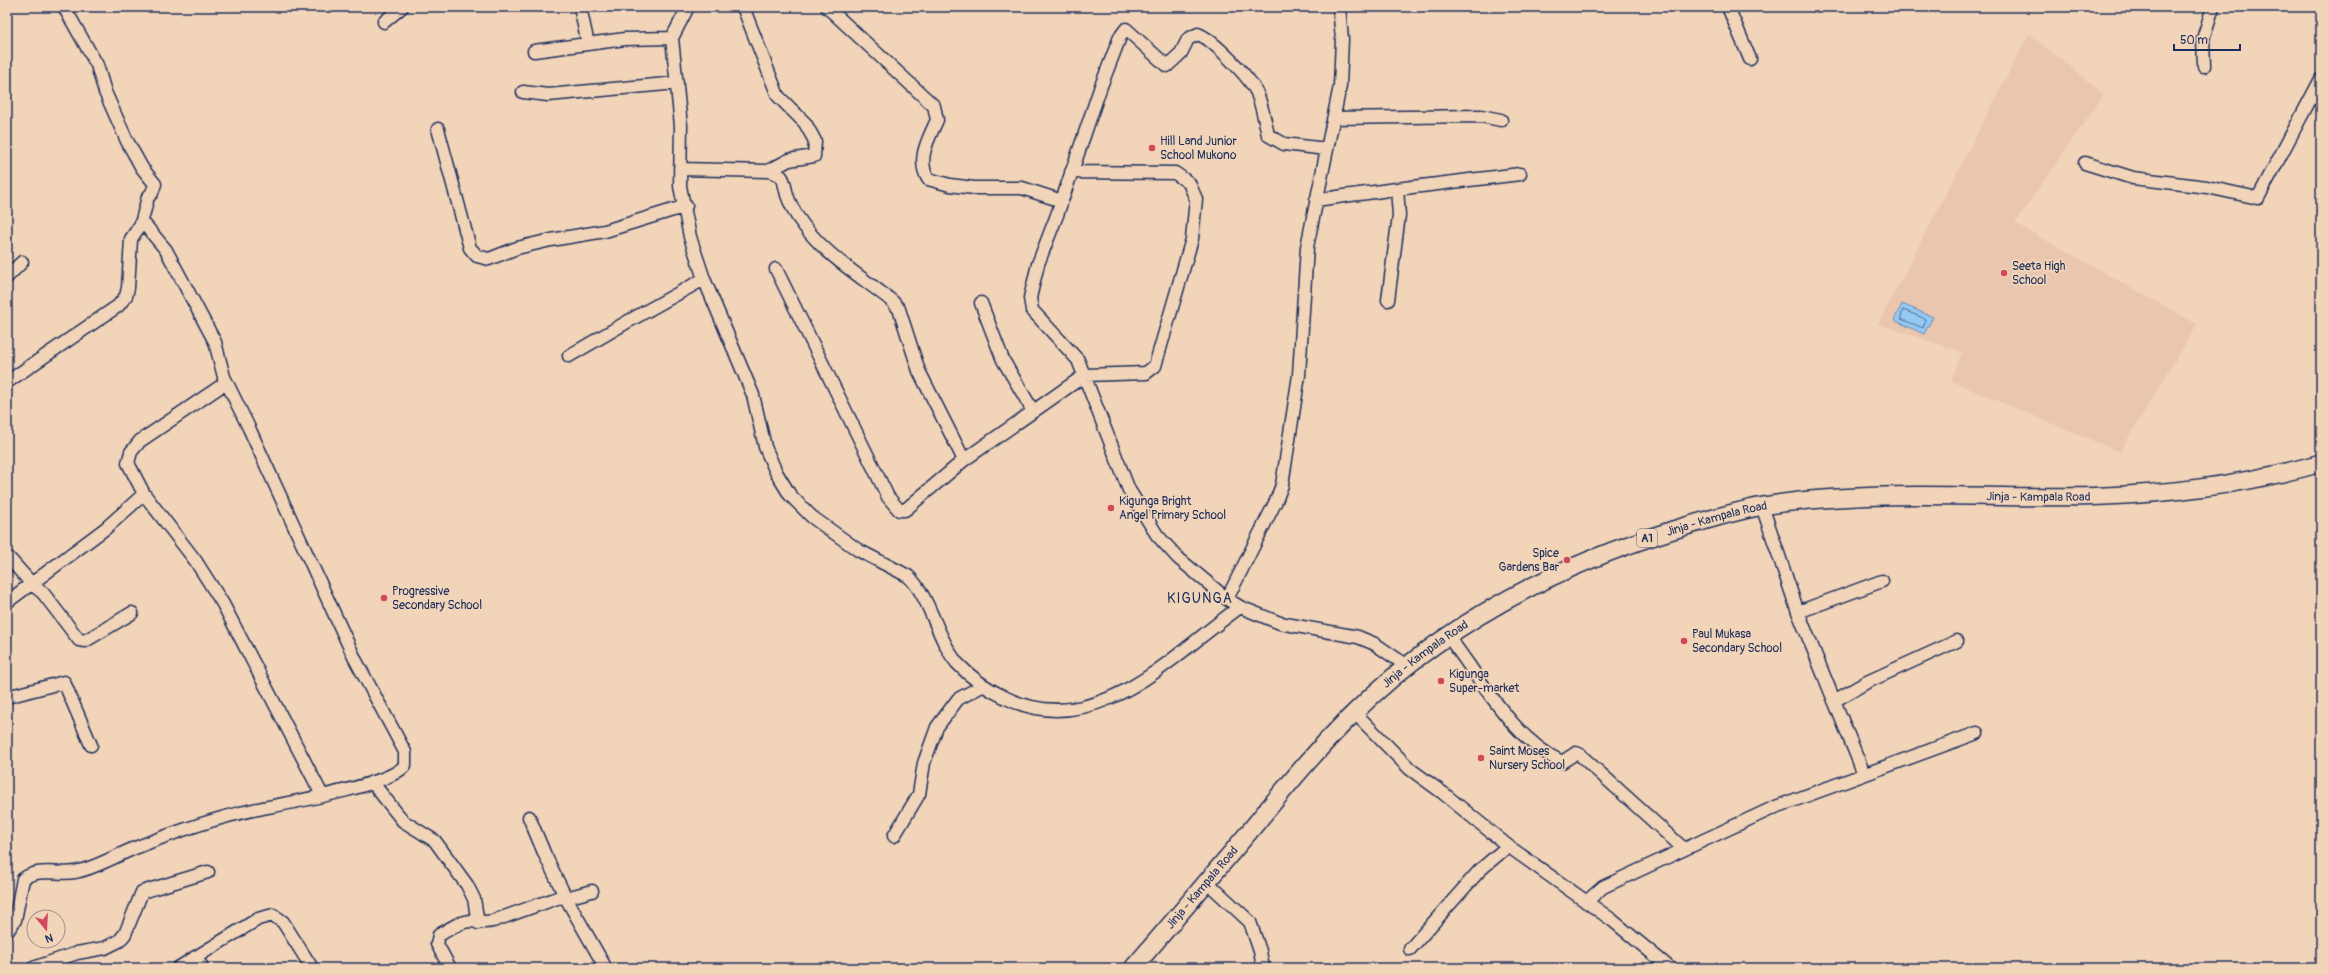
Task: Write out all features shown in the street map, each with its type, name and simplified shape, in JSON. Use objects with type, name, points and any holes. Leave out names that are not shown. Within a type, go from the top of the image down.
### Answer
[{"type":"highway","name":"Jinja - Kampala Road","points":[[1133,968],[1313,756],[1354,712],[1407,666],[1447,635],[1511,597],[1564,570],[1633,542],[1696,523],[1762,506],[1821,498],[1888,496],[2120,495],[2214,487],[2321,463]]},
{"type":"street","points":[[7,382],[118,306],[126,296],[128,288],[131,239],[141,224],[148,198],[152,193],[155,184],[142,168],[127,141],[105,92],[97,65],[64,7]]},
{"type":"street","points":[[384,22],[402,7]]},
{"type":"street","points":[[580,7],[588,44]]},
{"type":"street","points":[[688,7],[672,38],[680,126],[680,186],[686,206],[690,236],[704,279],[752,396],[765,447],[776,472],[790,495],[812,517],[837,536],[858,550],[902,572],[914,582],[933,622],[957,662],[982,686],[1034,709],[1053,712],[1069,710],[1092,705],[1115,696],[1148,678],[1240,607]]},
{"type":"street","points":[[743,7],[778,96],[805,123],[815,140],[814,156],[789,160],[768,171]]},
{"type":"street","points":[[827,7],[934,106],[938,120],[926,143],[922,166],[928,178],[932,181],[974,188],[1022,188],[1062,201]]},
{"type":"street","points":[[1227,599],[1276,501],[1282,485],[1299,375],[1307,247],[1326,149],[1334,118],[1341,66],[1339,7]]},
{"type":"street","points":[[1728,7],[1750,59]]},
{"type":"street","points":[[2204,66],[2203,39],[2212,7]]},
{"type":"street","points":[[1326,149],[1284,144],[1268,135],[1256,92],[1220,49],[1206,37],[1198,34],[1188,39],[1181,53],[1167,66],[1126,29],[1120,37],[1112,58],[1062,201],[1038,264],[1031,290],[1030,304],[1039,320],[1078,360],[1129,490],[1157,535],[1178,558],[1227,599],[1240,607],[1280,622],[1358,637],[1375,644],[1407,666]]},
{"type":"street","points":[[534,51],[625,39],[672,38]]},
{"type":"street","points":[[2085,163],[2133,178],[2207,187],[2258,198],[2321,79]]},
{"type":"street","points":[[523,92],[548,94],[677,83]]},
{"type":"street","points":[[1334,118],[1482,116],[1501,120]]},
{"type":"street","points":[[438,129],[470,248],[477,256],[489,259],[517,248],[550,240],[605,231],[686,206]]},
{"type":"street","points":[[680,169],[768,171],[779,174],[785,181],[786,192],[797,216],[827,252],[892,301],[899,309],[920,371],[964,460]]},
{"type":"street","points":[[776,269],[888,497],[899,510],[905,510],[914,504],[964,460],[1085,375],[1146,373],[1155,366],[1192,239],[1196,200],[1189,183],[1175,173],[1071,172]]},
{"type":"street","points":[[1316,200],[1418,185],[1520,174]]},
{"type":"street","points":[[1388,300],[1399,215],[1398,189]]},
{"type":"street","points":[[7,932],[15,920],[23,879],[32,872],[75,872],[196,827],[252,810],[322,795],[372,782],[403,768],[406,765],[405,752],[355,659],[224,377],[215,342],[166,250],[146,226],[141,224]]},
{"type":"street","points":[[7,277],[22,262]]},
{"type":"street","points":[[568,356],[704,279]]},
{"type":"street","points":[[981,304],[1003,360],[1033,411]]},
{"type":"street","points":[[224,377],[224,384],[140,441],[131,452],[128,463],[144,494],[196,560],[223,604],[322,795]]},
{"type":"street","points":[[7,602],[106,528],[144,494]]},
{"type":"street","points":[[1762,506],[1798,612],[1864,774]]},
{"type":"street","points":[[7,556],[32,584],[43,593],[79,640],[85,641],[132,613]]},
{"type":"street","points":[[1798,612],[1882,581]]},
{"type":"street","points":[[1447,635],[1510,720],[1536,746],[1562,762],[1576,753],[1579,754],[1684,849]]},
{"type":"street","points":[[1834,701],[1867,682],[1958,642]]},
{"type":"street","points":[[7,697],[64,682],[91,745]]},
{"type":"street","points":[[894,836],[919,794],[929,745],[937,727],[958,699],[982,686]]},
{"type":"street","points":[[1354,712],[1410,769],[1443,793],[1508,846],[1612,920],[1670,968]]},
{"type":"street","points":[[1586,902],[1603,887],[1773,808],[1818,793],[1864,774],[1977,733]]},
{"type":"street","points":[[372,782],[403,822],[435,841],[467,885],[474,899],[478,922]]},
{"type":"street","points":[[529,817],[545,855],[566,898],[604,965]]},
{"type":"street","points":[[1410,948],[1480,870],[1508,846]]},
{"type":"street","points":[[33,968],[77,953],[105,948],[119,941],[125,934],[142,892],[208,872]]},
{"type":"street","points":[[1207,882],[1250,922],[1260,951],[1263,968]]},
{"type":"street","points":[[450,968],[437,944],[439,935],[456,925],[470,921],[485,923],[514,914],[553,898],[566,898],[592,891]]},
{"type":"street","points":[[178,968],[195,956],[258,919],[273,914],[283,922],[312,968]]},
{"type":"street","points":[[195,956],[203,968]]},
{"type":"shaded area","name":"Seeta High School","points":[[2029,34],[2104,94],[2015,223],[2197,324],[2120,452],[1951,381],[1962,352],[1878,324]]},
{"type":"water","points":[[1902,304],[1933,317],[1924,334],[1894,320]]},
{"type":"place","name":"Hill Land Junior School Mukono","points":[[1152,148]]},
{"type":"place","name":"Seeta High School","points":[[2004,273]]},
{"type":"place","name":"Kigunga Bright Angel Primary School","points":[[1111,508]]},
{"type":"place","name":"Spice Gardens Bar","points":[[1567,560]]},
{"type":"place","name":"Progressive Secondary School","points":[[384,598]]},
{"type":"place","name":"Paul Mukasa Secondary School","points":[[1684,641]]},
{"type":"place","name":"Kigunga Super-market","points":[[1441,681]]},
{"type":"place","name":"Saint Moses Nursery School","points":[[1481,758]]},
{"type":"district","name":"KIGUNGA","points":[[1200,598]]}]
